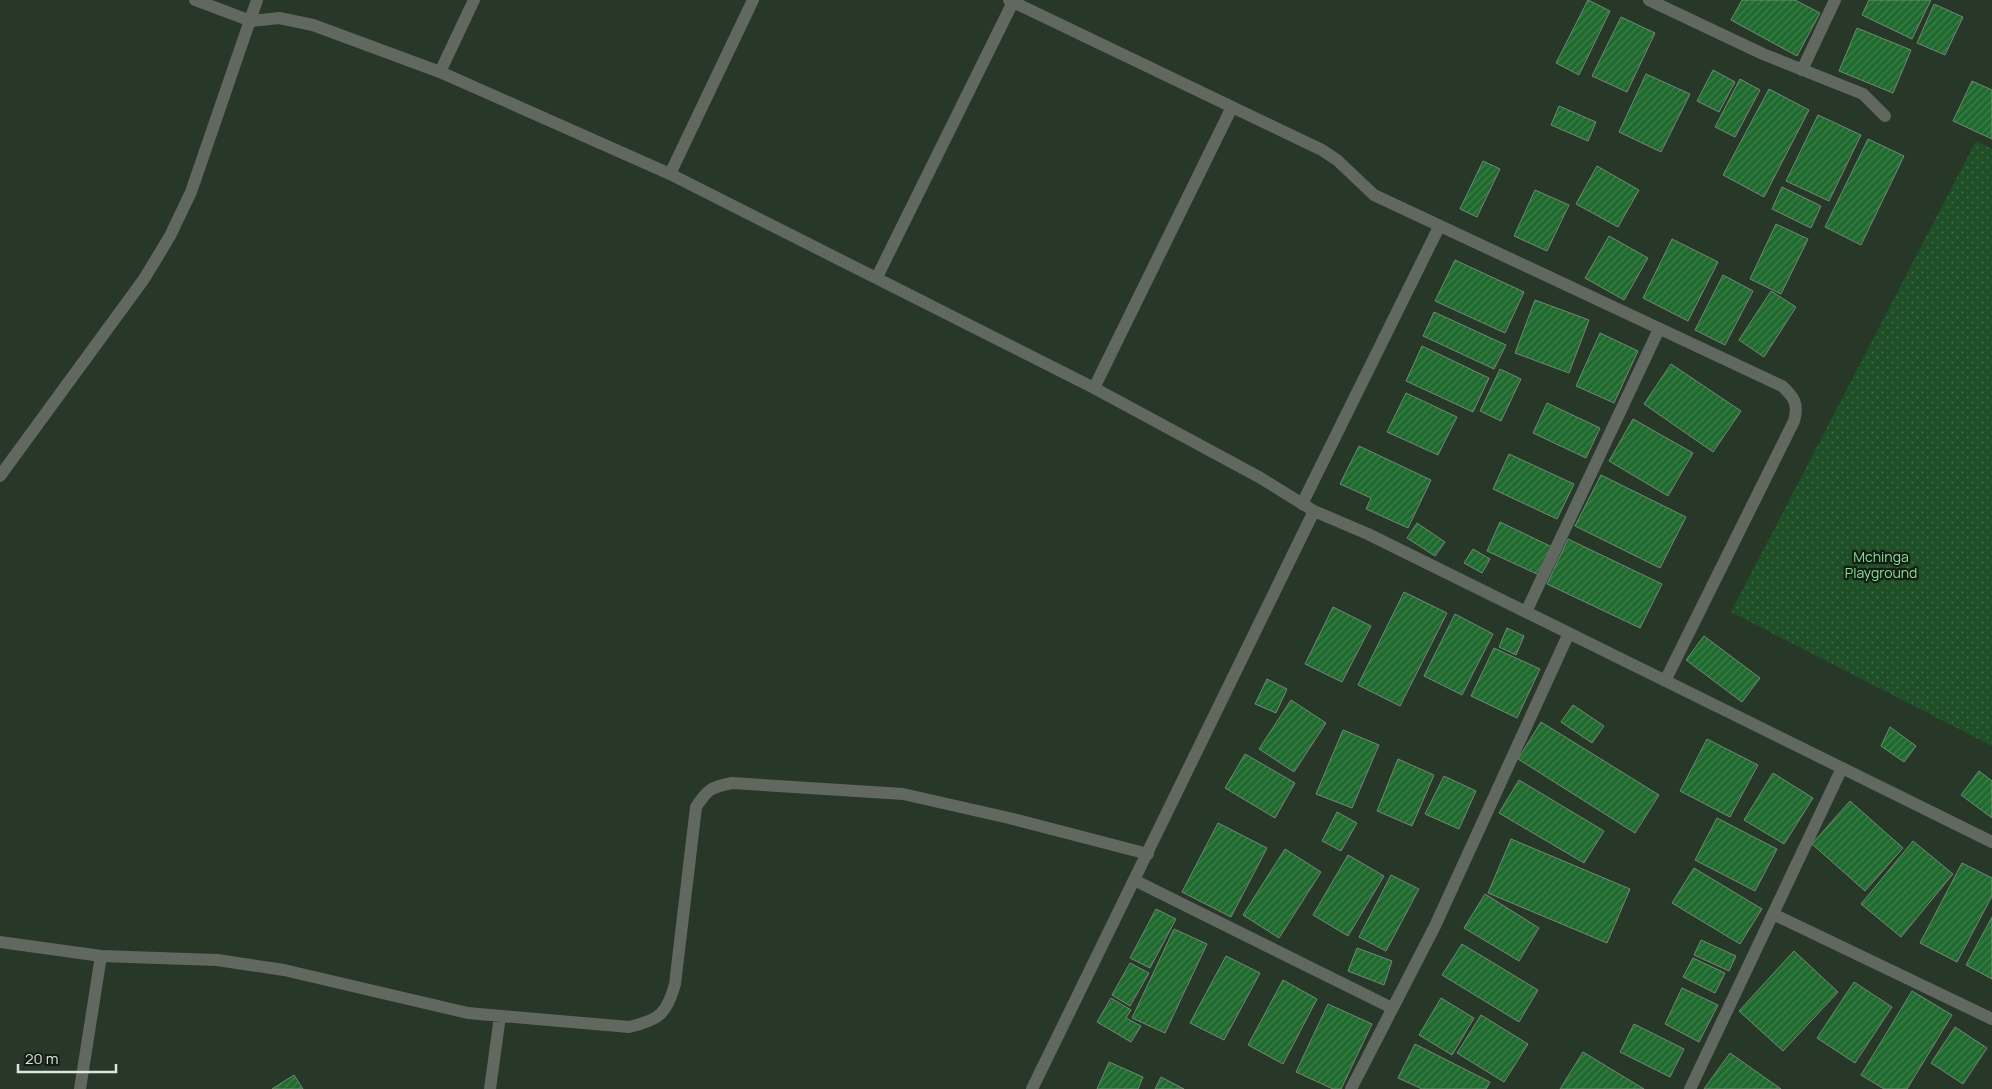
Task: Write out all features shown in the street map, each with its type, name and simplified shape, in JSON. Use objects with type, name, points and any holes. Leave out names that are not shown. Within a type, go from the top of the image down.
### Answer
[{"type":"street","points":[[195,0],[250,21],[279,18],[313,25],[440,72],[670,174],[1094,388],[1314,511],[1368,534],[1992,842]]},
{"type":"street","points":[[0,476],[144,279],[170,236],[191,192],[257,0]]},
{"type":"street","points":[[440,72],[474,0]]},
{"type":"street","points":[[670,174],[753,0]]},
{"type":"street","points":[[1649,0],[1762,54],[1863,94],[1885,116]]},
{"type":"street","points":[[1802,70],[1835,0]]},
{"type":"street","points":[[877,277],[1011,1],[1322,150],[1337,160],[1374,195],[1782,386],[1796,402],[1797,411],[1794,420],[1664,680]]},
{"type":"street","points":[[1094,388],[1232,107]]},
{"type":"street","points":[[1302,504],[1439,227]]},
{"type":"street","points":[[1526,612],[1659,329]]},
{"type":"street","points":[[1032,1089],[1314,511]]},
{"type":"street","points":[[1351,1089],[1435,926],[1569,633]]},
{"type":"street","points":[[1690,1089],[1842,768]]},
{"type":"street","points":[[0,942],[102,956],[217,960],[284,970],[468,1013],[629,1027],[647,1023],[662,1015],[671,1000],[675,984],[696,807],[705,793],[715,786],[732,783],[902,794],[1009,818],[1148,854]]},
{"type":"street","points":[[1134,880],[1392,1008]]},
{"type":"street","points":[[1774,914],[1992,1019]]},
{"type":"street","points":[[80,1089],[102,956]]},
{"type":"street","points":[[490,1089],[500,1016]]},
{"type":"green space","name":"Mchinga Playground","points":[[1976,141],[1992,149],[1992,746],[1731,612]]},
{"type":"building","points":[[1588,0],[1610,11],[1579,75],[1556,63]]},
{"type":"building","points":[[1742,0],[1795,0],[1820,13],[1797,56],[1731,20]]},
{"type":"building","points":[[1869,0],[1931,0],[1912,39],[1862,15]]},
{"type":"building","points":[[1934,4],[1963,17],[1945,55],[1917,43]]},
{"type":"building","points":[[1621,17],[1655,33],[1627,92],[1592,76]]},
{"type":"building","points":[[1857,28],[1911,50],[1893,93],[1839,71]]},
{"type":"building","points":[[1713,70],[1735,82],[1719,112],[1697,101]]},
{"type":"building","points":[[1646,74],[1690,94],[1661,152],[1619,132]]},
{"type":"building","points":[[1740,79],[1760,90],[1735,137],[1715,127]]},
{"type":"building","points":[[1972,81],[1992,90],[1992,139],[1953,121]]},
{"type":"building","points":[[1769,89],[1809,110],[1764,197],[1723,175]]},
{"type":"building","points":[[1559,106],[1596,122],[1588,141],[1551,125]]},
{"type":"building","points":[[1818,115],[1861,135],[1829,201],[1786,181]]},
{"type":"building","points":[[1868,139],[1904,156],[1861,245],[1825,227]]},
{"type":"building","points":[[1483,161],[1500,169],[1477,217],[1460,209]]},
{"type":"building","points":[[1597,166],[1639,190],[1618,227],[1576,204]]},
{"type":"building","points":[[1782,187],[1821,206],[1811,228],[1772,209]]},
{"type":"building","points":[[1535,190],[1569,205],[1547,251],[1514,236]]},
{"type":"building","points":[[1776,224],[1808,239],[1781,294],[1750,279]]},
{"type":"building","points":[[1609,236],[1648,258],[1624,300],[1585,278]]},
{"type":"building","points":[[1672,239],[1718,262],[1688,321],[1643,298]]},
{"type":"building","points":[[1455,260],[1524,292],[1505,333],[1435,301]]},
{"type":"building","points":[[1723,275],[1753,291],[1725,345],[1695,330]]},
{"type":"building","points":[[1771,291],[1796,307],[1764,357],[1739,340]]},
{"type":"building","points":[[1535,300],[1589,320],[1569,373],[1515,353]]},
{"type":"building","points":[[1434,312],[1506,345],[1494,369],[1423,336]]},
{"type":"building","points":[[1600,333],[1638,351],[1614,403],[1576,386]]},
{"type":"building","points":[[1422,346],[1489,378],[1473,412],[1406,381]]},
{"type":"building","points":[[1671,364],[1741,411],[1713,452],[1644,404]]},
{"type":"building","points":[[1500,369],[1521,379],[1501,421],[1480,411]]},
{"type":"building","points":[[1406,393],[1457,417],[1438,455],[1387,432]]},
{"type":"building","points":[[1547,403],[1600,428],[1586,458],[1533,433]]},
{"type":"building","points":[[1633,419],[1693,453],[1668,496],[1609,461]]},
{"type":"building","points":[[1359,446],[1431,480],[1408,528],[1366,509],[1371,498],[1340,484]]},
{"type":"building","points":[[1509,454],[1574,484],[1557,519],[1493,489]]},
{"type":"building","points":[[1601,475],[1686,517],[1660,568],[1575,526]]},
{"type":"building","points":[[1500,522],[1552,547],[1539,575],[1487,551]]},
{"type":"building","points":[[1417,523],[1445,542],[1435,556],[1407,538]]},
{"type":"building","points":[[1568,539],[1662,584],[1640,628],[1547,584]]},
{"type":"building","points":[[1473,549],[1490,559],[1482,573],[1464,563]]},
{"type":"building","points":[[1404,592],[1447,613],[1400,706],[1358,685]]},
{"type":"building","points":[[1333,607],[1371,626],[1342,682],[1305,664]]},
{"type":"building","points":[[1455,614],[1493,634],[1462,695],[1424,676]]},
{"type":"building","points":[[1507,628],[1524,636],[1516,655],[1499,647]]},
{"type":"building","points":[[1704,636],[1760,678],[1742,702],[1686,660]]},
{"type":"building","points":[[1494,648],[1540,669],[1517,718],[1471,696]]},
{"type":"building","points":[[1267,679],[1287,689],[1276,713],[1255,704]]},
{"type":"building","points":[[1291,700],[1326,723],[1294,772],[1259,749]]},
{"type":"building","points":[[1573,705],[1604,726],[1592,743],[1561,722]]},
{"type":"building","points":[[1541,722],[1659,795],[1635,833],[1518,759]]},
{"type":"building","points":[[1890,727],[1916,746],[1904,762],[1881,746]]},
{"type":"building","points":[[1343,730],[1379,745],[1352,808],[1316,794]]},
{"type":"building","points":[[1707,739],[1758,765],[1730,817],[1680,791]]},
{"type":"building","points":[[1245,754],[1295,783],[1275,818],[1225,788]]},
{"type":"building","points":[[1398,759],[1434,775],[1412,826],[1377,811]]},
{"type":"building","points":[[1979,771],[1992,781],[1992,818],[1961,795]]},
{"type":"building","points":[[1773,773],[1813,798],[1784,844],[1744,820]]},
{"type":"building","points":[[1444,776],[1476,791],[1459,829],[1425,814]]},
{"type":"building","points":[[1519,780],[1604,831],[1584,863],[1499,813]]},
{"type":"building","points":[[1850,801],[1903,848],[1865,891],[1812,844]]},
{"type":"building","points":[[1337,812],[1357,823],[1341,851],[1322,841]]},
{"type":"building","points":[[1717,818],[1777,849],[1755,891],[1695,860]]},
{"type":"building","points":[[1218,823],[1267,848],[1231,917],[1182,892]]},
{"type":"building","points":[[1511,839],[1630,889],[1607,943],[1488,893]]},
{"type":"building","points":[[1913,841],[1953,874],[1901,937],[1861,904]]},
{"type":"building","points":[[1285,849],[1321,872],[1279,938],[1243,915]]},
{"type":"building","points":[[1348,855],[1384,876],[1348,936],[1313,915]]},
{"type":"building","points":[[1962,863],[1992,878],[1992,896],[1957,962],[1920,943]]},
{"type":"building","points":[[1694,868],[1762,909],[1740,944],[1672,903]]},
{"type":"building","points":[[1391,875],[1419,889],[1386,951],[1359,937]]},
{"type":"building","points":[[1485,894],[1539,928],[1519,961],[1464,928]]},
{"type":"building","points":[[1156,909],[1176,919],[1150,968],[1130,958]]},
{"type":"building","points":[[1992,917],[1992,979],[1966,965]]},
{"type":"building","points":[[1174,929],[1207,944],[1165,1033],[1132,1018]]},
{"type":"building","points":[[1701,940],[1736,956],[1729,971],[1694,955]]},
{"type":"building","points":[[1462,944],[1538,990],[1519,1022],[1442,975]]},
{"type":"building","points":[[1357,948],[1392,961],[1384,985],[1348,971]]},
{"type":"building","points":[[1794,951],[1838,992],[1783,1051],[1739,1011]]},
{"type":"building","points":[[1226,956],[1260,973],[1224,1040],[1190,1023]]},
{"type":"building","points":[[1693,958],[1725,973],[1715,993],[1683,977]]},
{"type":"building","points":[[1130,963],[1149,973],[1130,1006],[1112,995]]},
{"type":"building","points":[[1283,980],[1317,999],[1283,1064],[1248,1045]]},
{"type":"building","points":[[1854,982],[1892,1007],[1855,1063],[1817,1038]]},
{"type":"building","points":[[1682,988],[1718,1005],[1699,1042],[1665,1024]]},
{"type":"building","points":[[1912,991],[1952,1015],[1907,1089],[1884,1089],[1861,1075]]},
{"type":"building","points":[[1111,998],[1131,1010],[1126,1018],[1141,1026],[1131,1042],[1097,1022]]},
{"type":"building","points":[[1441,998],[1474,1018],[1452,1055],[1419,1035]]},
{"type":"building","points":[[1328,1004],[1372,1024],[1341,1089],[1333,1089],[1296,1072]]},
{"type":"building","points":[[1481,1015],[1528,1044],[1504,1082],[1457,1053]]},
{"type":"building","points":[[1634,1024],[1684,1049],[1670,1077],[1620,1052]]},
{"type":"building","points":[[1955,1027],[1987,1048],[1963,1084],[1931,1063]]},
{"type":"building","points":[[1415,1044],[1490,1082],[1486,1089],[1422,1089],[1398,1078]]},
{"type":"building","points":[[1583,1052],[1644,1089],[1560,1089]]},
{"type":"building","points":[[1730,1053],[1781,1089],[1704,1089]]},
{"type":"building","points":[[1109,1062],[1143,1077],[1138,1089],[1097,1089]]},
{"type":"building","points":[[294,1075],[303,1089],[272,1089]]},
{"type":"building","points":[[1161,1077],[1184,1089],[1155,1089]]}]
